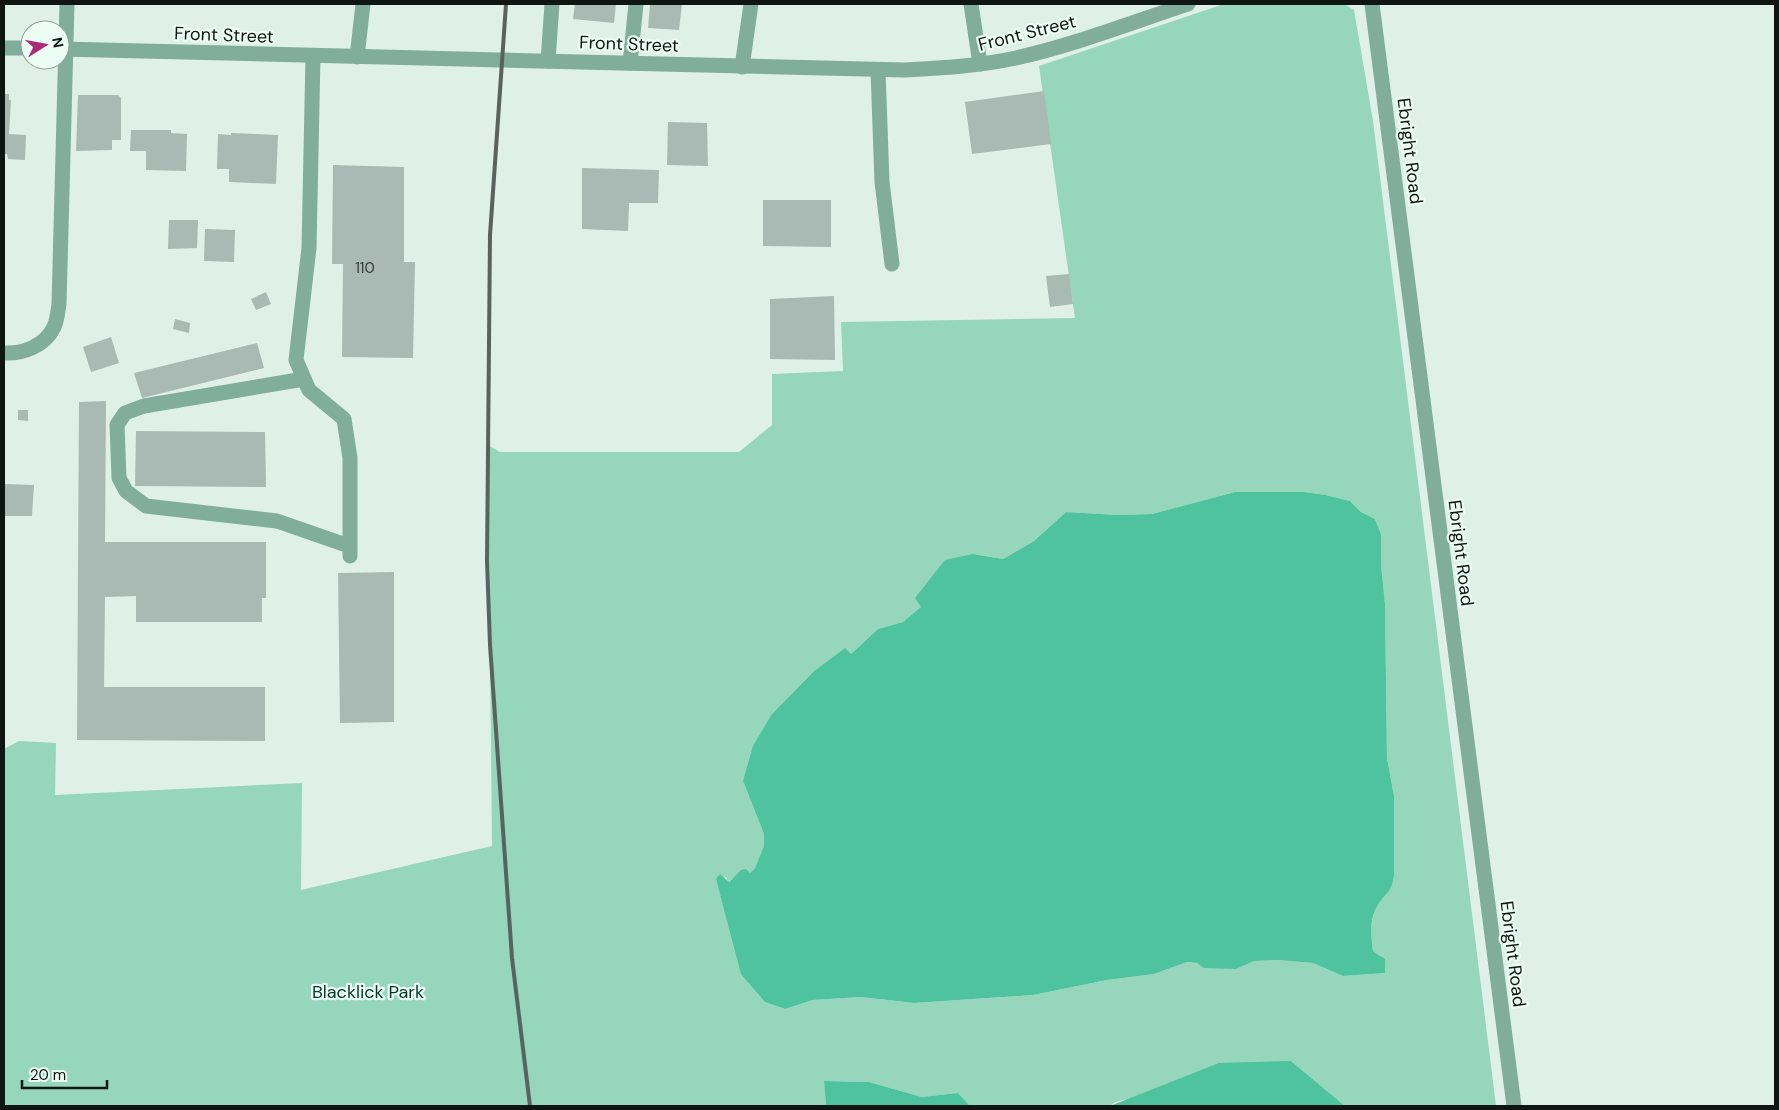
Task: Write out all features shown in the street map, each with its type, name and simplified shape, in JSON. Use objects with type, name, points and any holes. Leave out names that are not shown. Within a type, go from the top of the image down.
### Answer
[{"type":"street","points":[[65,20],[67,4]]},
{"type":"street","points":[[357,57],[364,4]]},
{"type":"street","points":[[548,61],[552,4]]},
{"type":"street","points":[[630,63],[636,4]]},
{"type":"street","points":[[742,67],[750,4]]},
{"type":"street","points":[[970,4],[980,64]]},
{"type":"street","name":"Front Street","points":[[70,49],[878,70],[980,64],[1047,51],[1188,4]]},
{"type":"street","name":"Ebright Road","points":[[1372,4],[1514,1106]]},
{"type":"street","points":[[4,48],[20,48]]},
{"type":"street","points":[[304,379],[144,406],[125,413],[117,425],[119,478],[126,491],[146,506],[277,521],[349,551],[350,458],[344,418],[309,390],[296,360],[309,248],[313,56]]},
{"type":"street","points":[[4,353],[23,352],[31,349],[51,333],[55,326],[59,304],[62,70]]},
{"type":"street","points":[[878,70],[882,182],[892,264]]},
{"type":"green space","name":"Blacklick Park","points":[[1224,4],[1344,4],[1354,10],[1373,121],[1496,1106],[1345,1106],[1291,1061],[1115,1102],[1110,1106],[970,1106],[958,1093],[922,1097],[869,1082],[824,1081],[826,1106],[4,1106],[4,749],[19,741],[56,743],[55,795],[302,783],[301,890],[492,846],[488,445],[500,452],[739,452],[772,425],[772,374],[843,371],[841,322],[1075,318],[1039,66]],"holes":[[[1235,492],[1304,492],[1350,501],[1361,512],[1375,519],[1381,534],[1381,564],[1385,604],[1387,758],[1394,796],[1394,875],[1390,889],[1373,916],[1371,933],[1373,951],[1381,956],[1385,973],[1343,976],[1313,963],[1278,960],[1254,961],[1236,969],[1187,962],[1154,974],[1107,980],[1033,995],[914,1003],[861,997],[813,1000],[785,1009],[765,1002],[729,925],[716,879],[726,877],[728,882],[734,877],[750,873],[755,868],[764,846],[764,834],[743,781],[772,714],[814,671],[844,649],[851,654],[878,629],[903,622],[922,607],[915,598],[973,554],[1003,559],[1034,541],[1066,512],[1118,515],[1152,514]]]},
{"type":"shaded area","points":[[1235,492],[1304,492],[1350,501],[1361,512],[1375,519],[1381,534],[1381,564],[1385,604],[1387,758],[1394,796],[1394,875],[1390,889],[1375,910],[1371,933],[1373,951],[1385,959],[1385,973],[1343,976],[1313,963],[1278,960],[1254,961],[1236,969],[1204,968],[1197,963],[1187,962],[1154,974],[1107,980],[1033,995],[914,1003],[861,997],[813,1000],[785,1009],[765,1002],[741,974],[716,879],[720,874],[729,882],[741,870],[746,869],[750,873],[755,868],[764,846],[764,834],[743,781],[753,746],[772,714],[814,671],[845,648],[851,654],[878,629],[903,622],[921,607],[915,598],[945,560],[973,554],[1003,559],[1034,541],[1066,512],[1118,515],[1152,514]]},
{"type":"shaded area","points":[[1291,1061],[1345,1106],[1110,1106],[1219,1063]]},
{"type":"shaded area","points":[[824,1081],[869,1082],[922,1097],[958,1093],[970,1106],[826,1106]]},
{"type":"building","points":[[575,4],[616,4],[614,23],[573,19]]},
{"type":"building","points":[[650,4],[682,4],[679,30],[648,28]]},
{"type":"building","points":[[1044,91],[1051,144],[972,154],[965,102]]},
{"type":"building","points":[[4,94],[9,94],[9,100],[11,100],[9,134],[26,135],[25,160],[8,159],[7,154],[4,154]]},
{"type":"building","points":[[78,95],[118,95],[121,98],[121,140],[112,140],[112,150],[76,151]]},
{"type":"building","points":[[668,122],[707,123],[708,166],[667,165]]},
{"type":"building","points":[[131,130],[171,130],[171,133],[187,134],[186,171],[146,170],[146,151],[130,151]]},
{"type":"building","points":[[231,133],[278,135],[276,184],[229,182],[229,169],[217,169],[218,134],[231,135]]},
{"type":"building","points":[[333,165],[404,167],[404,262],[415,262],[413,358],[342,357],[343,264],[332,264]]},
{"type":"building","points":[[582,168],[659,170],[658,203],[629,203],[628,231],[582,229]]},
{"type":"building","points":[[763,200],[831,200],[831,247],[763,246]]},
{"type":"building","points":[[169,220],[198,220],[197,248],[168,249]]},
{"type":"building","points":[[205,229],[235,230],[234,262],[204,261]]},
{"type":"building","points":[[1069,274],[1073,304],[1050,307],[1046,276]]},
{"type":"building","points":[[266,292],[271,304],[256,310],[251,299]]},
{"type":"building","points":[[834,296],[835,360],[770,359],[770,299]]},
{"type":"building","points":[[175,319],[190,323],[189,333],[173,329]]},
{"type":"building","points":[[111,337],[119,363],[91,372],[83,347]]},
{"type":"building","points":[[257,343],[264,368],[142,398],[134,373]]},
{"type":"building","points":[[106,401],[105,542],[266,542],[266,598],[262,598],[262,622],[136,622],[136,596],[105,597],[104,687],[265,687],[265,741],[77,740],[79,402]]},
{"type":"building","points":[[18,410],[28,410],[28,421],[18,420]]},
{"type":"building","points":[[136,431],[265,432],[266,487],[135,486]]},
{"type":"building","points":[[4,484],[34,485],[32,516],[4,516]]},
{"type":"building","points":[[394,572],[394,722],[340,723],[338,573]]},
{"type":"railway","points":[[506,4],[490,235],[487,561],[490,645],[512,958],[530,1106]]}]
